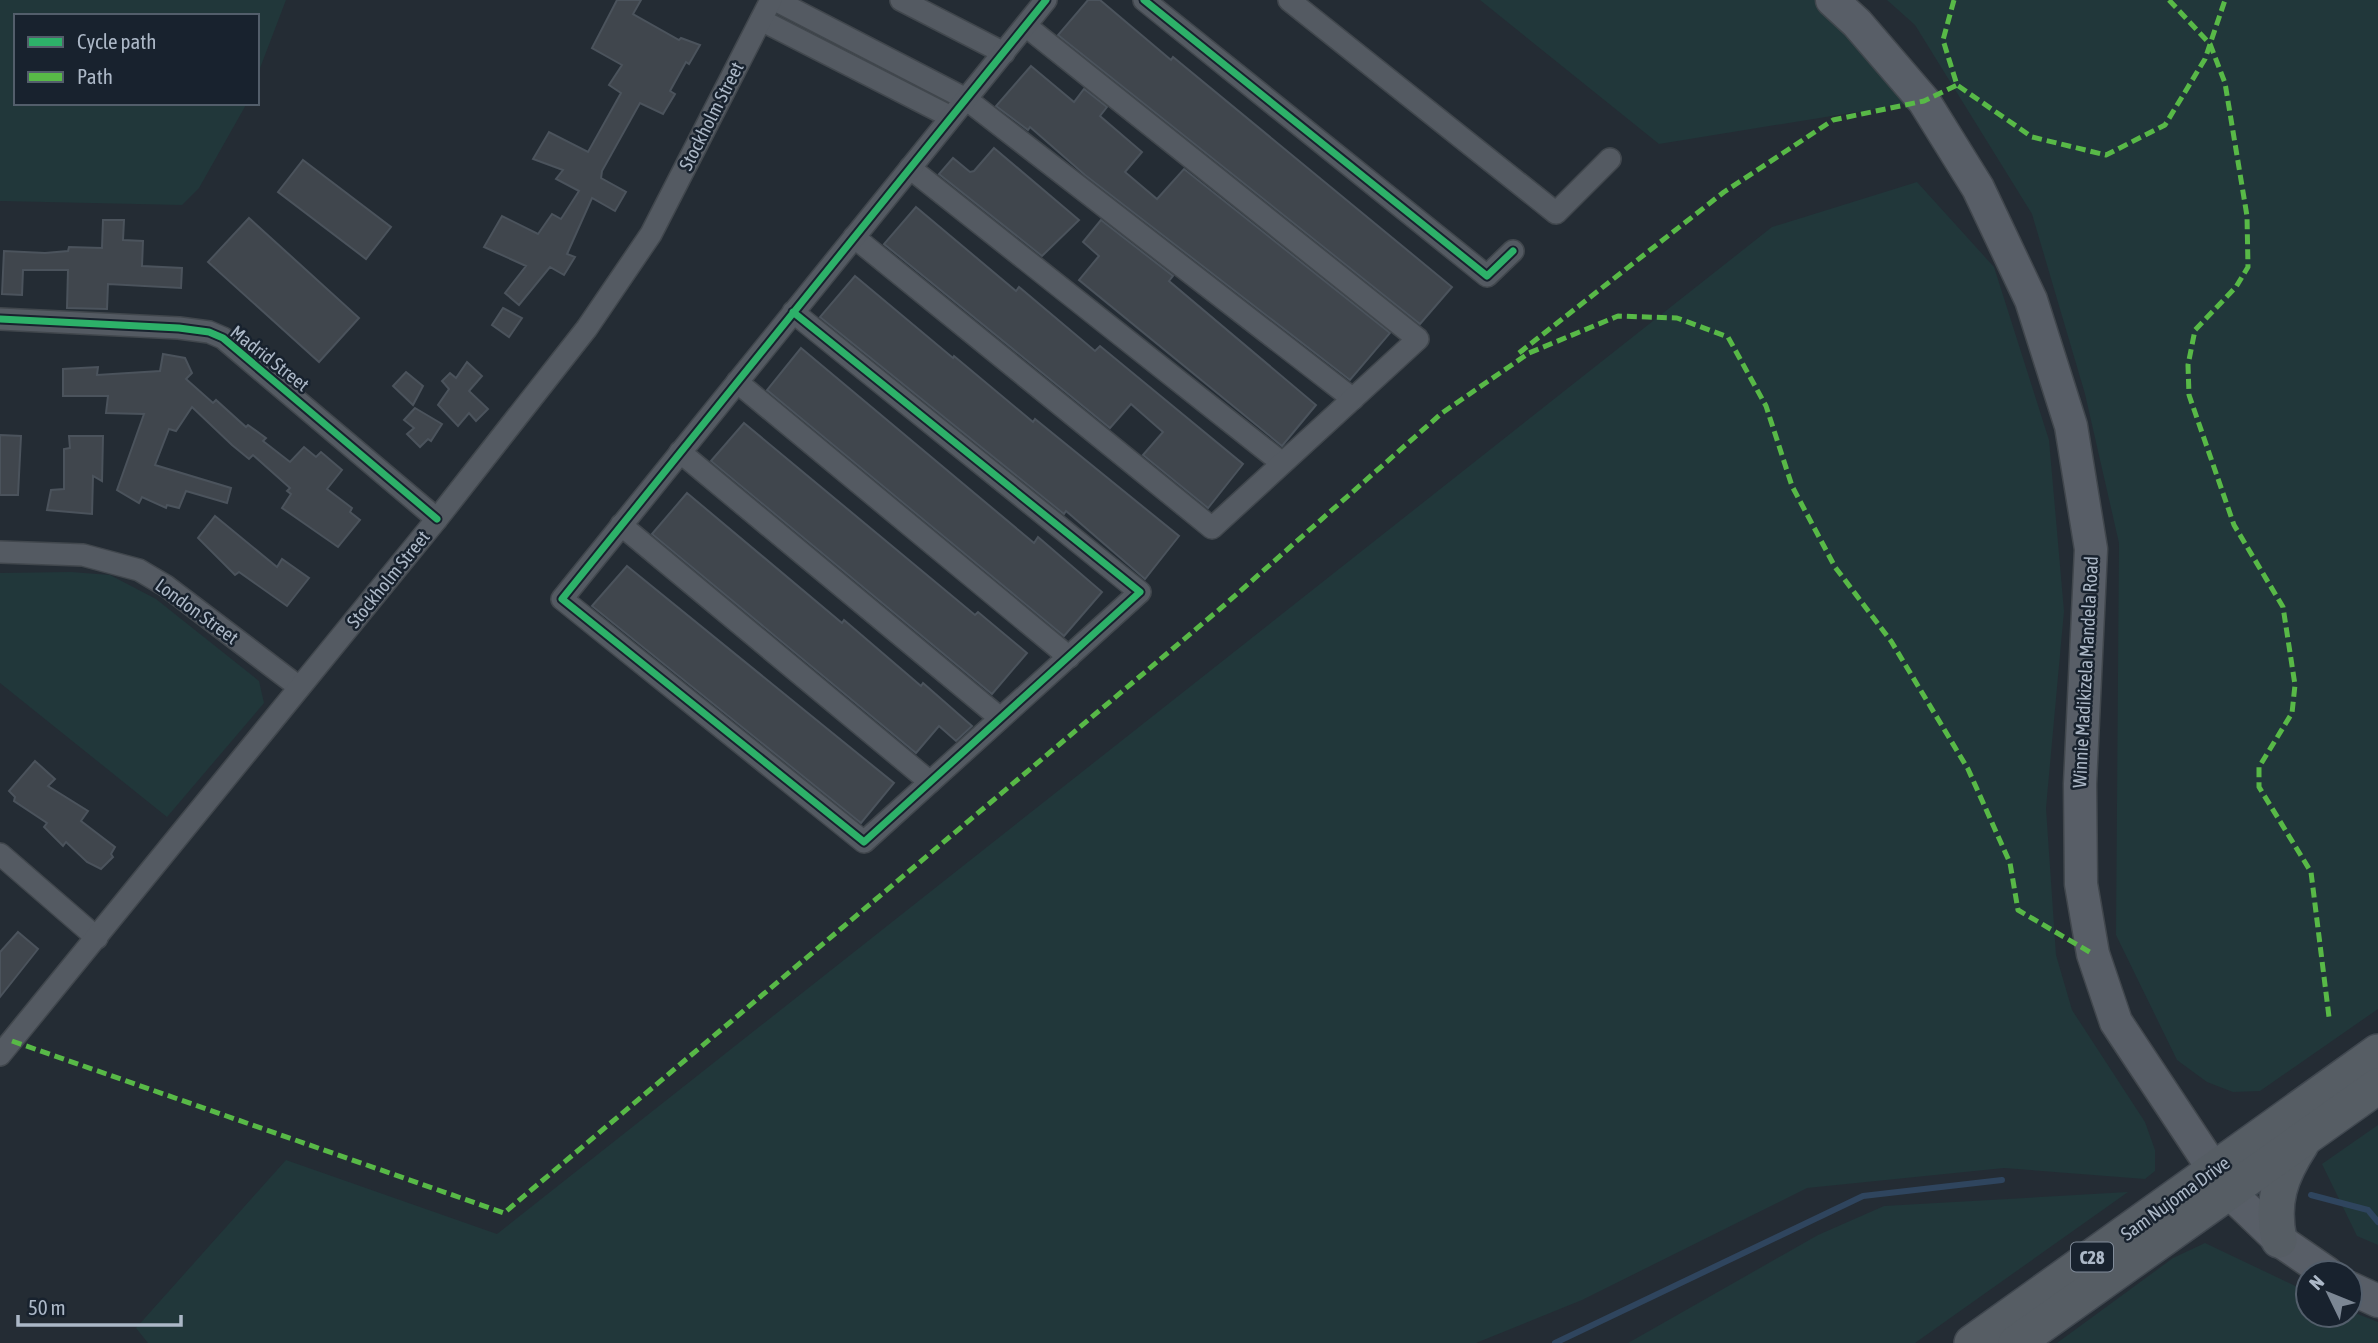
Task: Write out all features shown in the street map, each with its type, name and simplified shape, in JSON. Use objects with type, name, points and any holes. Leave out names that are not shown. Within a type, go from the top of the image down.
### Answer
[{"type":"main road","name":"Winnie Madikizela Mandela Road","points":[[1832,0],[1857,23],[1934,114],[1978,188],[2031,300],[2071,426],[2091,549],[2080,784],[2080,855],[2093,954],[2116,1022],[2220,1181],[2280,1240],[2307,1259]]},
{"type":"main road","name":"Sam Nujoma Drive","points":[[2016,1343],[2378,1052]]},
{"type":"main road","name":"Sam Nujoma Drive","points":[[1972,1343],[2220,1181],[2303,1141],[2378,1086]]},
{"type":"main road","points":[[2280,1240],[2275,1196],[2282,1175],[2303,1141]]},
{"type":"street","name":"Stockholm Street","points":[[0,1055],[437,519],[618,286],[650,234],[773,0]]},
{"type":"street","points":[[773,0],[966,99],[1353,399]]},
{"type":"street","points":[[901,0],[1004,52]]},
{"type":"street","points":[[1144,0],[1487,276],[1513,251]]},
{"type":"street","points":[[1289,0],[1556,213],[1610,159]]},
{"type":"street","points":[[793,312],[1140,592],[864,842],[562,599],[793,312],[1026,26],[1037,3]]},
{"type":"street","points":[[761,20],[951,117]]},
{"type":"street","points":[[854,237],[1212,528],[1419,339],[1026,26]]},
{"type":"street","points":[[910,168],[1282,463]]},
{"type":"street","name":"Madrid Street","points":[[0,319],[179,328],[223,338],[437,519]]},
{"type":"street","points":[[737,382],[1069,657]]},
{"type":"street","points":[[680,452],[1000,719]]},
{"type":"street","points":[[621,525],[930,782]]},
{"type":"street","name":"London Street","points":[[0,552],[83,555],[139,570],[166,586],[299,687]]},
{"type":"street","points":[[0,854],[97,938]]},
{"type":"green space","points":[[0,0],[286,0],[259,71],[259,14],[14,14],[14,105],[246,105],[199,188],[182,205],[0,201]]},
{"type":"green space","points":[[1480,0],[1832,0],[1924,101],[1659,144]]},
{"type":"green space","points":[[1887,0],[2378,0],[2378,1009],[2260,1091],[2233,1092],[2207,1082],[2177,1060],[2116,935],[2119,543],[2085,394],[2032,214],[1915,25]]},
{"type":"green space","points":[[1917,182],[1994,267],[2049,440],[2064,611],[2046,808],[2056,955],[2072,1010],[2145,1122],[2155,1150],[2155,1171],[2145,1179],[2004,1168],[1807,1188],[1582,1300],[1476,1343],[148,1343],[136,1328],[286,1160],[497,1234],[1772,227]]},
{"type":"green space","points":[[71,572],[110,575],[156,599],[259,681],[264,703],[167,817],[0,683],[0,573]]},
{"type":"green space","points":[[2378,1125],[2378,1245],[2357,1236],[2322,1164]]},
{"type":"green space","points":[[2128,1192],[1915,1343],[1628,1343],[1818,1235],[1884,1206]]},
{"type":"green space","points":[[2205,1243],[2294,1285],[2294,1329],[2364,1329],[2364,1316],[2378,1322],[2378,1343],[2057,1343],[2173,1258]]},
{"type":"building","points":[[617,0],[641,0],[633,14],[679,40],[681,38],[700,45],[689,64],[686,62],[670,91],[675,94],[663,114],[640,103],[602,171],[601,178],[626,192],[615,211],[592,198],[567,254],[575,257],[564,275],[550,267],[519,305],[505,293],[526,266],[484,247],[502,216],[538,234],[552,214],[561,219],[579,191],[556,179],[563,170],[533,159],[549,132],[588,152],[621,93],[609,85],[622,65],[592,48]]},
{"type":"building","points":[[1088,0],[1100,0],[1171,60],[1173,57],[1452,287],[1420,324],[1058,35]]},
{"type":"building","points":[[1031,66],[1074,102],[1084,89],[1107,107],[1100,116],[1142,152],[1125,172],[1157,199],[1184,169],[1390,333],[1350,380],[1085,175],[1030,127],[1028,130],[996,106]]},
{"type":"building","points":[[994,148],[1079,220],[1042,256],[939,174],[953,158],[970,172],[974,171]]},
{"type":"building","points":[[303,160],[391,227],[366,259],[278,192]]},
{"type":"building","points":[[916,207],[1016,291],[1019,287],[1095,351],[1100,346],[1243,464],[1208,508],[1143,455],[1163,432],[1131,404],[1110,428],[884,244]]},
{"type":"building","points":[[249,218],[359,318],[319,362],[208,262]]},
{"type":"building","points":[[103,220],[124,220],[123,240],[143,241],[142,266],[182,268],[181,288],[108,284],[107,309],[67,308],[68,270],[23,270],[22,295],[2,294],[4,251],[45,253],[68,251],[69,247],[102,248]]},
{"type":"building","points":[[1101,220],[1173,276],[1169,281],[1316,405],[1282,446],[1079,280],[1099,256],[1083,242]]},
{"type":"building","points":[[855,276],[953,358],[954,356],[1033,422],[1035,419],[1179,536],[1145,579],[1066,511],[1064,514],[820,317]]},
{"type":"building","points":[[503,308],[522,318],[509,337],[492,325]]},
{"type":"building","points":[[801,348],[1034,543],[1038,537],[1102,592],[1064,636],[767,390]]},
{"type":"building","points":[[163,354],[185,358],[192,373],[186,379],[213,403],[216,400],[246,427],[248,425],[266,438],[263,441],[290,462],[304,447],[316,457],[321,452],[342,470],[327,489],[352,508],[350,512],[360,520],[338,547],[282,508],[291,494],[287,491],[290,488],[253,455],[249,459],[232,445],[192,407],[176,431],[169,429],[155,465],[231,488],[227,503],[186,491],[179,508],[167,505],[166,508],[142,497],[139,503],[117,490],[144,414],[106,413],[108,396],[63,396],[63,369],[98,367],[97,375],[160,371]]},
{"type":"building","points":[[467,362],[482,376],[469,391],[488,409],[476,421],[469,413],[458,426],[438,405],[449,389],[442,381],[450,373],[456,378]]},
{"type":"building","points":[[406,372],[423,386],[413,405],[393,386]]},
{"type":"building","points":[[415,408],[442,424],[431,441],[428,439],[420,447],[407,434],[414,428],[404,420]]},
{"type":"building","points":[[744,423],[975,615],[978,612],[1027,653],[992,694],[711,461]]},
{"type":"building","points":[[0,435],[21,436],[18,495],[0,495]]},
{"type":"building","points":[[69,436],[103,436],[102,481],[93,476],[92,514],[47,510],[51,490],[64,489],[64,449],[70,448]]},
{"type":"building","points":[[687,493],[842,623],[844,620],[972,726],[956,741],[939,726],[916,753],[652,534]]},
{"type":"building","points":[[215,516],[277,567],[282,559],[309,578],[287,606],[239,572],[235,575],[198,538]]},
{"type":"building","points":[[627,566],[894,783],[861,823],[592,606]]},
{"type":"building","points":[[35,761],[55,779],[48,786],[88,811],[81,821],[115,847],[111,854],[113,857],[101,869],[87,862],[66,842],[63,846],[44,827],[47,823],[14,801],[15,797],[9,791]]},
{"type":"building","points":[[18,932],[38,949],[0,997],[0,952]]},
{"type":"waterway","points":[[1555,1343],[1863,1196],[2002,1180]]},
{"type":"waterway","points":[[2311,1195],[2368,1210],[2378,1222]]},
{"type":"marked path","points":[[1954,0],[1943,40],[1957,85],[2032,137],[2106,155],[2165,125],[2205,59],[2225,0]]},
{"type":"marked path","points":[[2169,0],[2210,44],[2225,83],[2247,216],[2248,267],[2236,287],[2195,330],[2188,365],[2189,395],[2234,525],[2283,607],[2295,685],[2292,713],[2259,767],[2259,787],[2311,872],[2329,1017]]},
{"type":"marked path","points":[[1519,353],[1724,192],[1833,120],[1924,101],[1957,85]]},
{"type":"marked path","points":[[12,1041],[504,1213],[1221,608],[1442,413],[1529,353],[1618,316],[1677,318],[1728,337],[1766,406],[1792,486],[1835,567],[1891,641],[1968,769],[2010,863],[2018,910],[2093,954]]},
{"type":"cycle path","points":[[793,312],[1140,592],[864,842],[562,599],[743,374],[804,299],[864,224],[1046,0]]},
{"type":"cycle path","points":[[1144,0],[1487,276],[1513,251]]},
{"type":"cycle path","points":[[0,319],[179,328],[209,332],[223,338],[437,519]]}]
